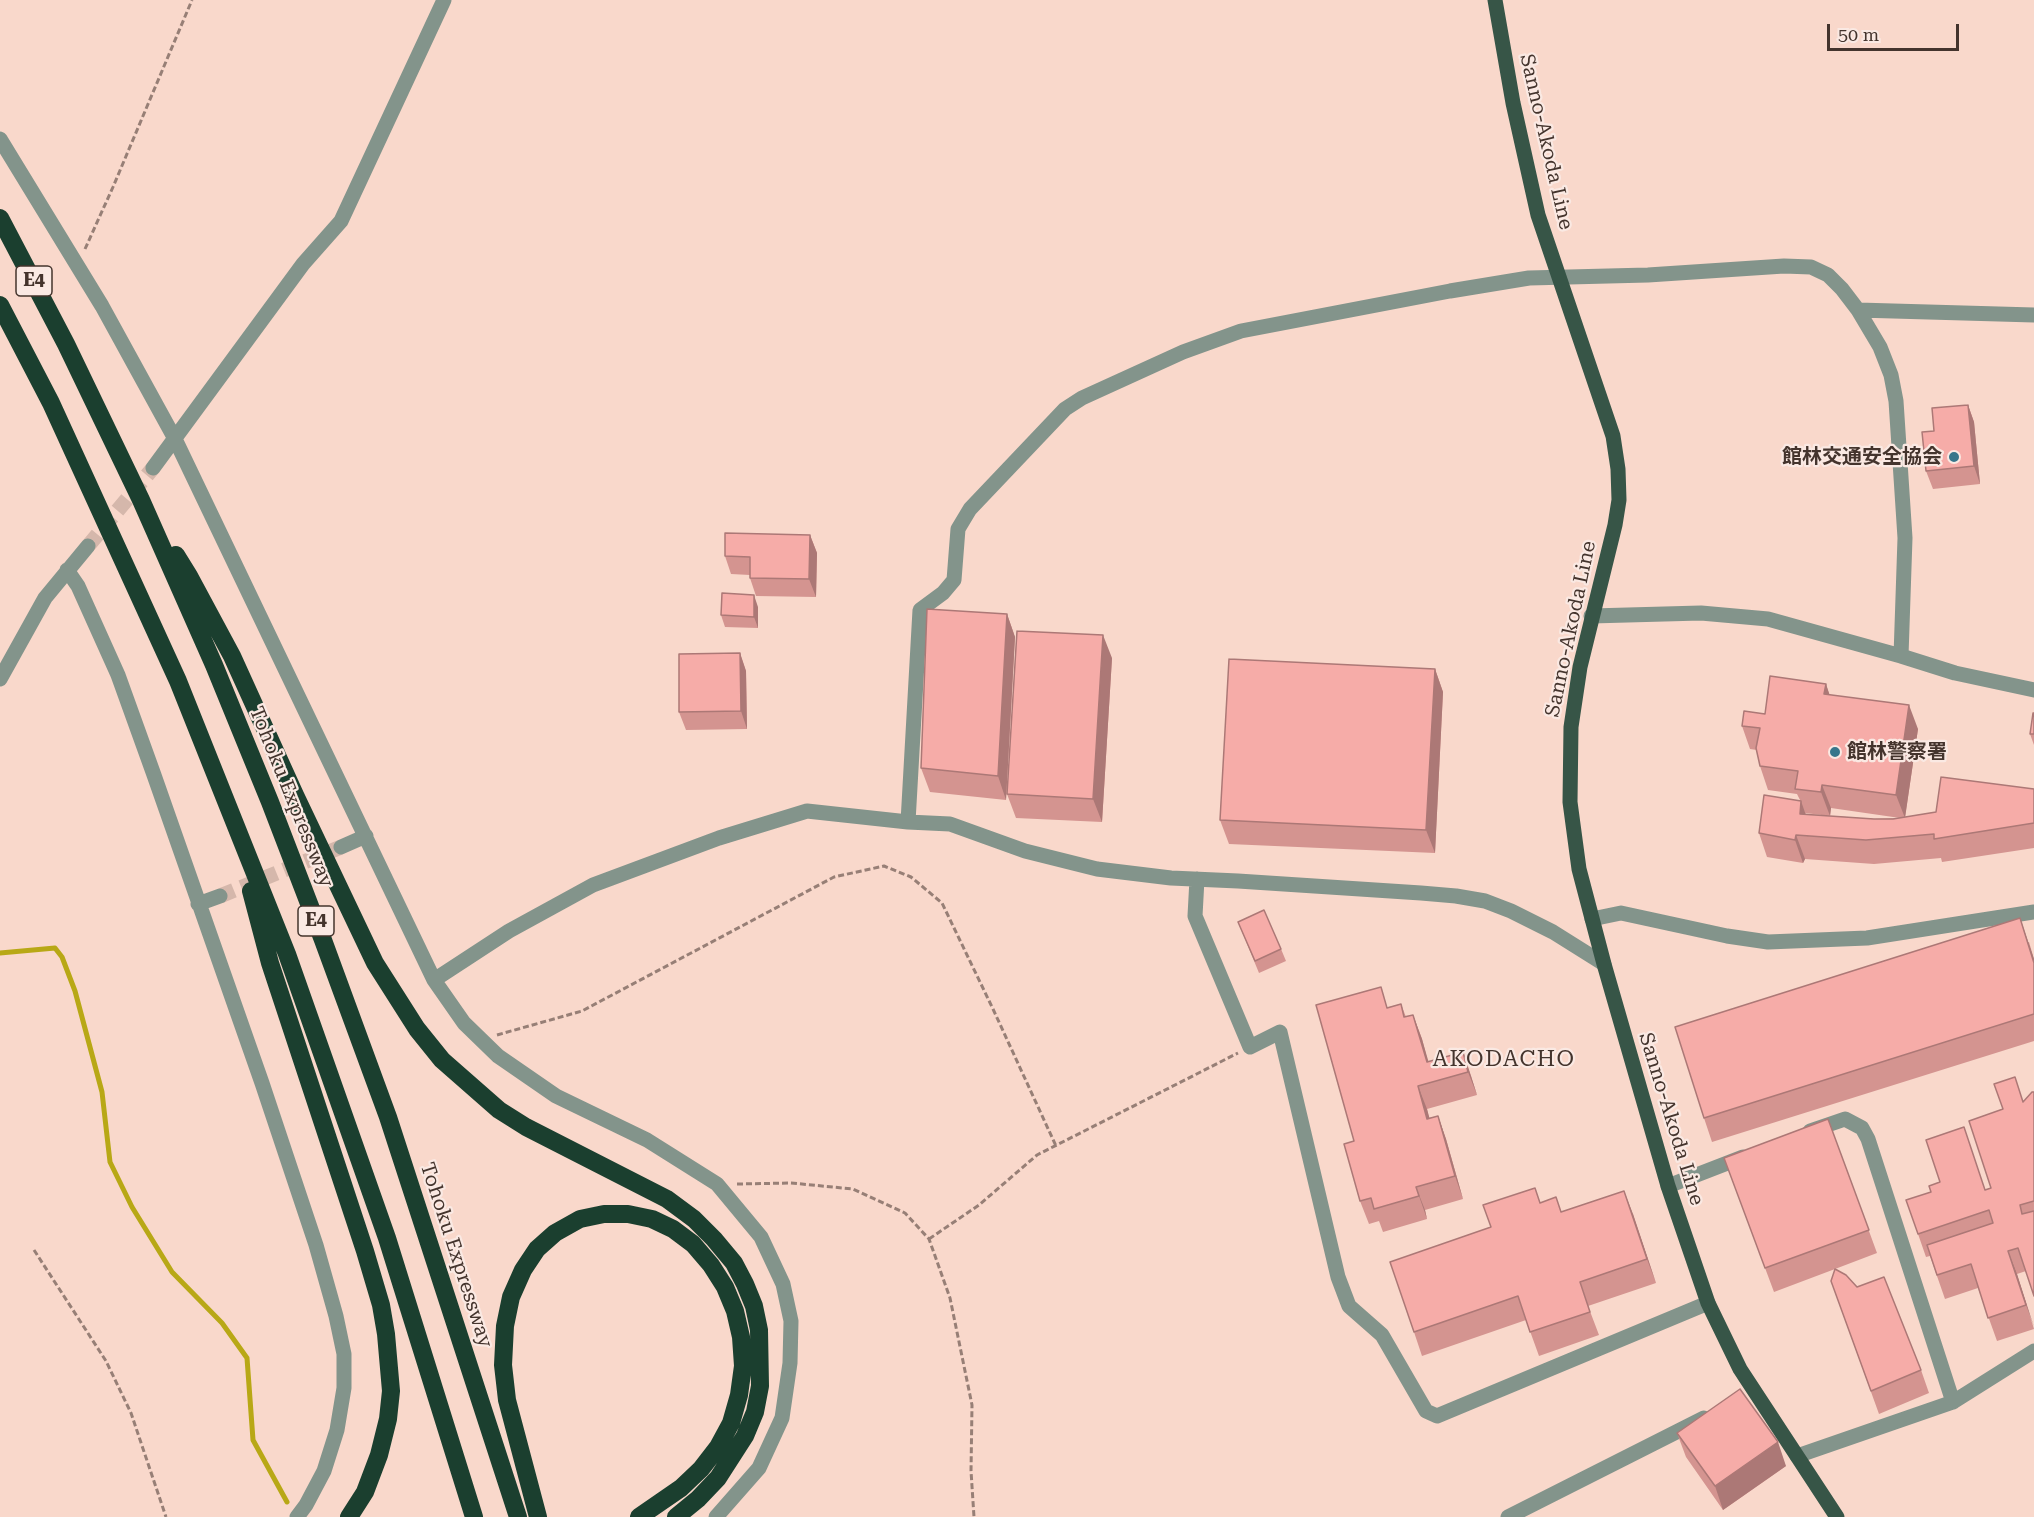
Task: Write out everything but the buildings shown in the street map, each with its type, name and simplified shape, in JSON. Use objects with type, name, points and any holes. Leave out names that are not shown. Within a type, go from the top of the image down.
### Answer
[{"type":"highway","name":"Tohoku Expressway","points":[[0,218],[66,344],[141,500],[222,686],[327,950],[388,1117],[518,1517]]},
{"type":"highway","name":"E4","points":[[0,305],[51,403],[174,671],[287,954],[387,1238],[474,1517]]},
{"type":"highway","points":[[141,500],[189,576],[232,656],[361,936],[380,972],[417,1029],[442,1060],[499,1110],[526,1127],[667,1199],[694,1219],[734,1263],[754,1306],[759,1330],[760,1386],[755,1412],[731,1460],[718,1478],[676,1517]]},
{"type":"highway","points":[[232,816],[270,963],[365,1251],[381,1305],[386,1334],[391,1391],[388,1419],[379,1455],[364,1492],[349,1517]]},
{"type":"highway","points":[[538,1517],[507,1400],[504,1365],[505,1326],[511,1297],[523,1270],[537,1249],[555,1233],[580,1220],[604,1214],[628,1214],[652,1219],[673,1229],[693,1244],[711,1265],[725,1287],[735,1311],[741,1337],[743,1366],[739,1395],[731,1423],[718,1447],[701,1469],[681,1488],[639,1517]]},
{"type":"main road","name":"Sanno-Akoda Line","points":[[1495,0],[1525,159],[1538,214],[1613,436],[1618,469],[1619,500],[1615,525],[1591,616],[1571,727],[1569,763],[1574,835],[1592,919],[1668,1186],[1708,1303],[1748,1396],[1797,1456],[1837,1517]]},
{"type":"street","points":[[153,468],[303,264],[341,221],[444,0]]},
{"type":"street","points":[[0,139],[78,265],[175,438],[434,980],[464,1023],[498,1056],[556,1096],[647,1140],[717,1184],[760,1237],[783,1284],[790,1321],[790,1363],[782,1418],[759,1468],[716,1517]]},
{"type":"street","points":[[908,822],[920,610],[943,593],[954,580],[958,529],[970,509],[1065,409],[1082,398],[1173,357],[1241,331],[1450,291],[1529,278],[1648,275],[1784,266],[1811,267],[1828,275],[1858,310],[1880,347],[1891,375],[1896,401],[1905,538],[1901,656]]},
{"type":"street","points":[[1858,310],[2034,315]]},
{"type":"street","points":[[0,679],[45,598],[88,546]]},
{"type":"street","points":[[67,570],[78,586],[118,675],[262,1083],[312,1234],[336,1316],[344,1354],[344,1388],[336,1430],[324,1471],[297,1517]]},
{"type":"street","points":[[1591,616],[1701,613],[1768,620],[1901,656],[1954,673],[2034,690]]},
{"type":"street","points":[[434,980],[509,931],[593,885],[719,838],[807,811],[908,822],[950,824],[1024,851],[1097,869],[1171,878],[1432,894],[1485,901],[1512,911],[1553,932],[1604,964]]},
{"type":"street","points":[[341,847],[366,836]]},
{"type":"street","points":[[1197,879],[1195,916],[1250,1047],[1280,1032],[1338,1277],[1349,1306],[1382,1335],[1426,1411],[1437,1416],[1708,1303]]},
{"type":"street","points":[[198,904],[220,896]]},
{"type":"street","points":[[1592,919],[1621,912],[1727,936],[1768,942],[1867,938],[2034,912]]},
{"type":"street","points":[[1791,1138],[1845,1119],[1862,1128],[1868,1139],[1953,1402]]},
{"type":"street","points":[[1668,1186],[1758,1151]]},
{"type":"street","points":[[1797,1456],[1953,1402],[2034,1352]]},
{"type":"street","points":[[1508,1517],[1721,1410]]},
{"type":"path","points":[[78,265],[192,0]]},
{"type":"path","points":[[481,1040],[582,1011],[834,877],[884,866],[911,877],[942,903],[1056,1146]]},
{"type":"path","points":[[929,1239],[979,1204],[1037,1155],[1250,1047]]},
{"type":"path","points":[[717,1184],[791,1183],[853,1189],[905,1213],[929,1239],[950,1298],[972,1405],[971,1471],[974,1517]]},
{"type":"path","points":[[34,1250],[106,1361],[131,1413],[166,1517]]},
{"type":"waterway","points":[[0,953],[55,948],[62,957],[75,991],[102,1092],[110,1162],[132,1207],[172,1272],[222,1323],[247,1358],[253,1440],[287,1502]]},
{"type":"tunnel","points":[[88,546],[153,468]]},
{"type":"tunnel","points":[[220,896],[341,847]]},
{"type":"place","name":"館林交通安全協会","points":[[1954,457]]},
{"type":"place","name":"館林警察署","points":[[1835,752]]},
{"type":"district","name":"AKODACHO","points":[[1504,1060]]}]
